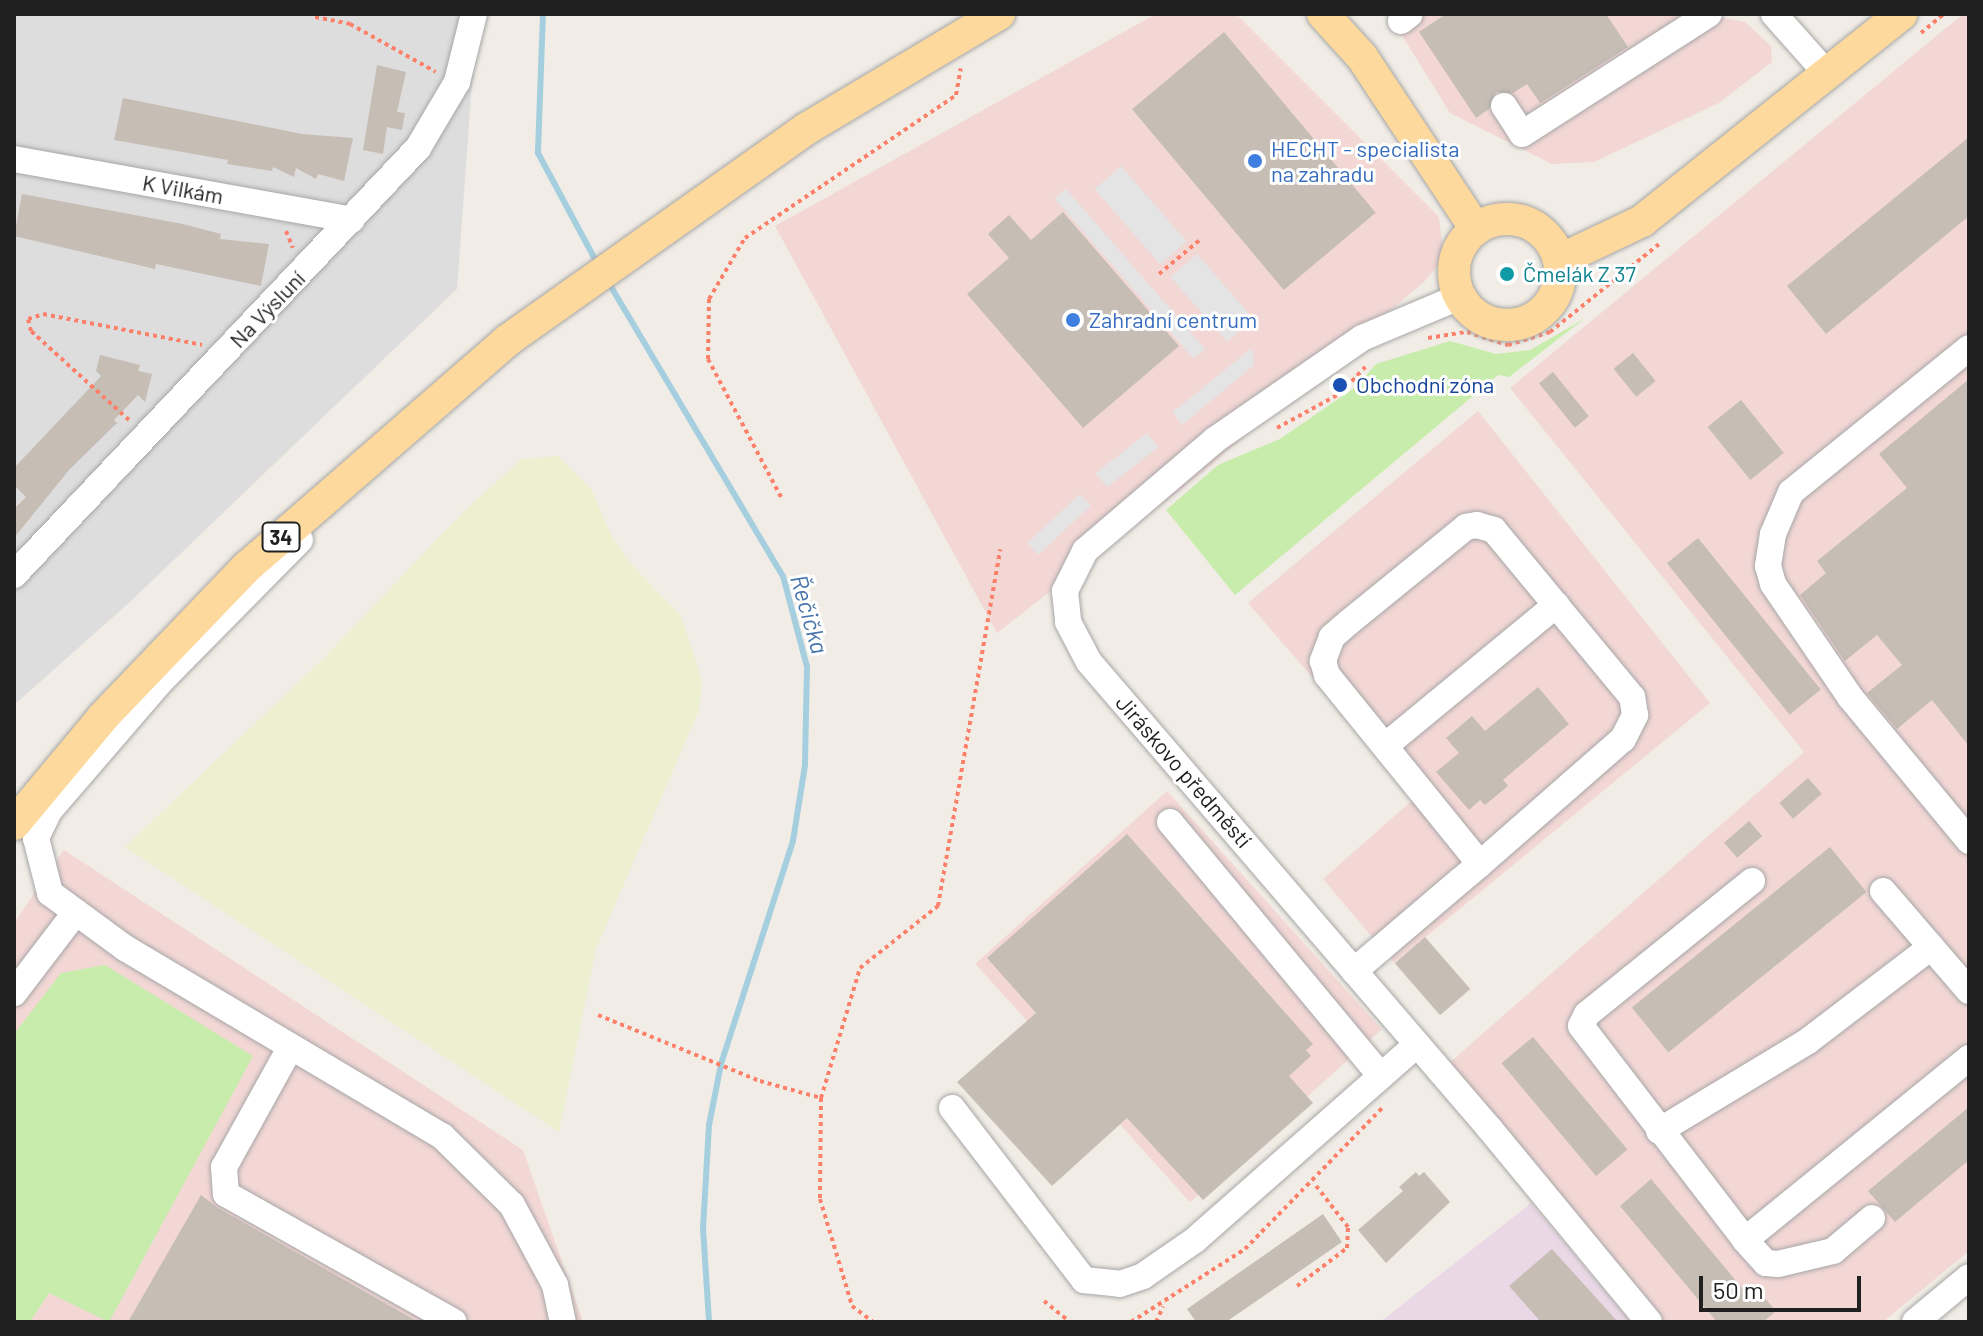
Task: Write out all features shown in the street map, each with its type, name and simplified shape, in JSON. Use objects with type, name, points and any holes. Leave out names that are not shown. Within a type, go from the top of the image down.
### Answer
[{"type":"main road","name":"34","points":[[14,824],[103,717],[247,567],[508,340],[581,285],[806,129],[999,14]]},
{"type":"main road","points":[[1323,14],[1362,57],[1476,229]]},
{"type":"main road","points":[[1348,14],[1362,57]]},
{"type":"main road","points":[[1560,260],[1642,221],[1901,14]]},
{"type":"main road","points":[[1497,219],[1530,223],[1554,244],[1560,260],[1557,294],[1547,308],[1526,322],[1500,325],[1484,320],[1459,297],[1454,264],[1476,229],[1497,219]]},
{"type":"street","name":"Na Výsluní","points":[[14,575],[146,436],[222,349],[352,220],[418,148],[451,79],[474,14]]},
{"type":"street","points":[[1504,106],[1522,134],[1709,14]]},
{"type":"street","points":[[1774,14],[1827,74]]},
{"type":"street","name":"K Vilkám","points":[[14,159],[352,220]]},
{"type":"street","name":"Jiráskovo předměstí","points":[[1459,297],[1362,338],[1216,439],[1085,551],[1065,591],[1068,622],[1089,662],[1417,1044],[1649,1322]]},
{"type":"street","points":[[508,340],[207,633],[49,811],[36,838],[50,893],[125,948],[442,1136],[512,1205],[555,1285],[563,1322]]},
{"type":"street","points":[[1969,348],[1791,492],[1773,534],[1768,566],[1773,584],[1850,697],[1969,841]]},
{"type":"street","points":[[1354,971],[1480,864],[1623,739],[1635,715],[1632,697],[1494,530],[1477,525],[1466,527],[1332,637],[1323,661],[1327,675],[1480,864]]},
{"type":"street","points":[[1385,746],[1556,605]]},
{"type":"street","points":[[1170,822],[1386,1084]]},
{"type":"street","points":[[1752,881],[1583,1020],[1583,1035],[1766,1263],[1778,1264],[1833,1251],[1872,1218]]},
{"type":"street","points":[[1883,891],[1969,991]]},
{"type":"street","points":[[14,993],[76,912]]},
{"type":"street","points":[[1659,1131],[1808,1041],[1931,947]]},
{"type":"street","points":[[952,1108],[1084,1280],[1120,1284],[1143,1276],[1195,1240],[1386,1084],[1417,1044]]},
{"type":"street","points":[[290,1048],[224,1167],[226,1194],[454,1322]]},
{"type":"street","points":[[1745,1240],[1969,1058]]},
{"type":"street","points":[[1915,1322],[1969,1277]]},
{"type":"path","points":[[315,17],[350,24],[451,79]]},
{"type":"path","points":[[781,497],[708,359],[709,299],[745,238],[956,95],[968,30]]},
{"type":"path","points":[[1159,274],[1201,239]]},
{"type":"path","points":[[146,436],[31,331],[28,319],[43,314],[222,349]]},
{"type":"path","points":[[873,1322],[852,1306],[820,1199],[821,1098],[860,968],[938,906],[1000,549]]},
{"type":"path","points":[[598,1015],[760,1081],[821,1098]]},
{"type":"path","points":[[1131,1322],[1164,1305],[1245,1249],[1378,1117],[1386,1084]]},
{"type":"path","points":[[1297,1286],[1347,1248],[1348,1227],[1314,1183]]},
{"type":"path","points":[[1044,1301],[1070,1322]]},
{"type":"path","points":[[1156,1322],[1164,1305]]},
{"type":"shaded area","points":[[14,14],[484,14],[472,83],[457,289],[131,601],[14,705]]},
{"type":"shaded area","points":[[1156,14],[1236,14],[1439,217],[1444,258],[1425,281],[1202,473],[997,633],[775,226]]},
{"type":"shaded area","points":[[1389,14],[1704,14],[1745,22],[1771,46],[1772,62],[1719,103],[1594,162],[1552,164],[1450,113]]},
{"type":"shaded area","points":[[1963,14],[1969,14],[1969,1251],[1883,1322],[1661,1322],[1448,1064],[1804,752],[1510,388]]},
{"type":"shaded area","points":[[1121,166],[1187,241],[1160,264],[1095,189]]},
{"type":"shaded area","points":[[1066,189],[1205,349],[1194,359],[1055,199]]},
{"type":"shaded area","points":[[1197,254],[1253,319],[1227,342],[1171,277]]},
{"type":"shaded area","points":[[1252,348],[1254,365],[1182,425],[1173,412]]},
{"type":"shaded area","points":[[1478,411],[1710,703],[1394,963],[1323,879],[1416,797],[1248,603]]},
{"type":"shaded area","points":[[1147,433],[1158,447],[1107,487],[1096,473]]},
{"type":"shaded area","points":[[1080,494],[1091,506],[1038,555],[1027,543]]},
{"type":"shaded area","points":[[1167,791],[1382,1030],[1190,1202],[975,964]]},
{"type":"shaded area","points":[[64,850],[523,1150],[583,1322],[14,1322],[14,923]]},
{"type":"shaded area","points":[[1531,1203],[1631,1322],[1380,1322]]},
{"type":"green space","points":[[1584,319],[1509,377],[1498,375],[1235,595],[1166,510],[1218,465],[1280,439],[1357,386],[1376,364],[1450,341],[1496,354],[1530,350]]},
{"type":"green space","points":[[558,456],[591,489],[612,537],[632,565],[681,616],[702,680],[699,710],[596,949],[559,1132],[125,847],[325,657],[464,511],[522,459]]},
{"type":"green space","points":[[105,965],[253,1056],[109,1322],[49,1293],[30,1322],[14,1322],[14,1034],[61,973]]},
{"type":"building","points":[[1446,14],[1606,14],[1628,47],[1540,103],[1527,84],[1513,93],[1496,92],[1489,109],[1476,118],[1419,32]]},
{"type":"building","name":"HECHT - specialista na zahradu","points":[[1224,32],[1376,213],[1284,290],[1132,109]]},
{"type":"building","points":[[377,65],[406,72],[397,112],[405,113],[402,130],[387,127],[383,154],[363,150]]},
{"type":"building","points":[[123,98],[302,134],[353,138],[344,181],[318,174],[316,179],[296,168],[294,177],[273,167],[272,171],[227,164],[228,160],[114,140]]},
{"type":"building","points":[[1969,137],[1969,216],[1826,334],[1787,286]]},
{"type":"building","points":[[22,194],[183,224],[221,234],[220,239],[269,244],[261,286],[156,264],[155,269],[14,236]]},
{"type":"building","name":"Zahradní centrum","points":[[1063,212],[1179,346],[1083,428],[967,294],[1009,258],[988,234],[1009,215],[1031,240]]},
{"type":"building","points":[[1633,353],[1656,381],[1636,397],[1614,369]]},
{"type":"building","points":[[100,355],[140,365],[138,371],[152,374],[145,402],[138,395],[114,420],[117,423],[69,470],[14,538],[14,509],[26,497],[14,485],[14,468],[101,376],[96,371]]},
{"type":"building","points":[[1553,372],[1589,416],[1575,428],[1539,383]]},
{"type":"building","points":[[1969,379],[1969,746],[1932,700],[1897,729],[1867,693],[1902,665],[1877,635],[1845,661],[1800,595],[1826,573],[1817,561],[1907,488],[1879,454]]},
{"type":"building","points":[[1741,400],[1784,453],[1750,480],[1708,427]]},
{"type":"building","points":[[1698,538],[1821,690],[1790,715],[1667,563]]},
{"type":"building","points":[[1538,687],[1569,724],[1503,780],[1508,786],[1485,805],[1480,800],[1469,810],[1436,772],[1459,753],[1446,738],[1472,716],[1485,731]]},
{"type":"building","points":[[1808,778],[1822,794],[1793,819],[1779,803]]},
{"type":"building","points":[[1749,821],[1762,836],[1737,858],[1724,843]]},
{"type":"building","points":[[1127,834],[1313,1044],[1306,1050],[1311,1056],[1289,1076],[1313,1103],[1203,1200],[1127,1118],[1052,1186],[957,1082],[1036,1013],[987,958]]},
{"type":"building","points":[[1830,847],[1867,892],[1668,1053],[1632,1007]]},
{"type":"building","points":[[1425,937],[1470,989],[1440,1015],[1395,963]]},
{"type":"building","points":[[1533,1037],[1627,1150],[1596,1176],[1502,1063]]},
{"type":"building","points":[[1969,1107],[1969,1160],[1895,1222],[1868,1191]]},
{"type":"building","points":[[1416,1172],[1419,1176],[1424,1172],[1450,1202],[1386,1263],[1358,1230],[1403,1191],[1399,1187]]},
{"type":"building","points":[[1651,1179],[1747,1294],[1755,1287],[1776,1311],[1763,1322],[1717,1322],[1620,1206]]},
{"type":"building","points":[[201,1195],[218,1208],[418,1322],[128,1322]]},
{"type":"building","points":[[1323,1214],[1342,1242],[1226,1322],[1196,1322],[1187,1309]]},
{"type":"building","points":[[1552,1249],[1618,1322],[1541,1322],[1509,1286]]},
{"type":"waterway","name":"Řečička","points":[[543,14],[538,153],[597,263]]},
{"type":"waterway","name":"Řečička","points":[[607,280],[783,576],[807,667],[805,765],[793,841],[721,1064],[709,1125],[703,1228],[709,1322]]},
{"type":"place","name":"HECHT - specialista na zahradu","points":[[1255,161]]},
{"type":"place","name":"Čmelák Z 37","points":[[1507,274]]},
{"type":"place","name":"Zahradní centrum","points":[[1073,320]]},
{"type":"place","name":"Obchodní zóna","points":[[1340,385]]}]
